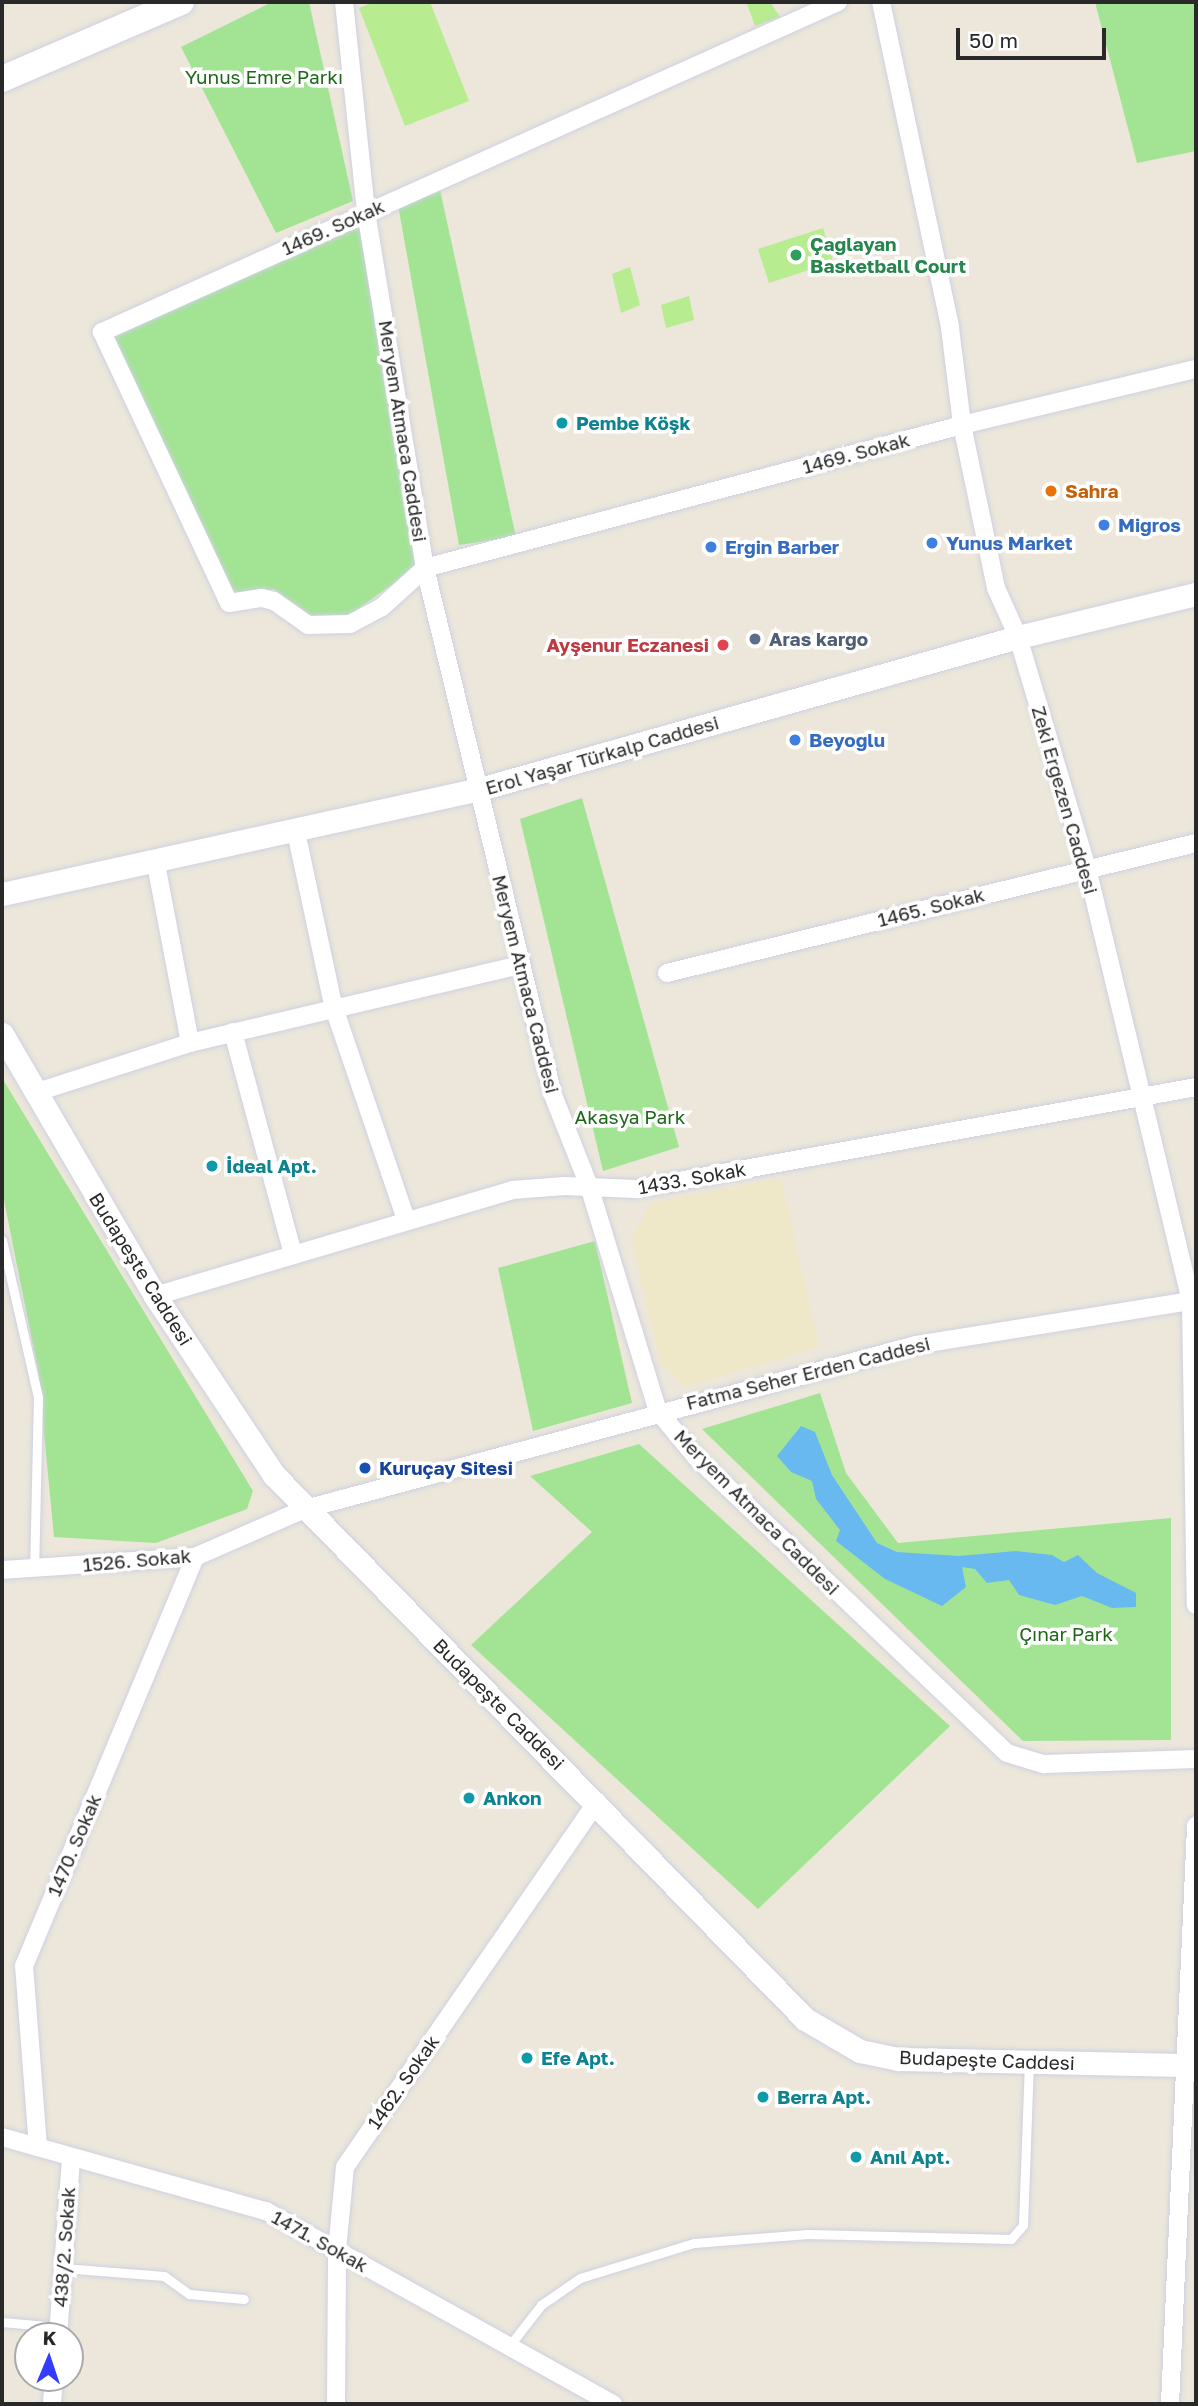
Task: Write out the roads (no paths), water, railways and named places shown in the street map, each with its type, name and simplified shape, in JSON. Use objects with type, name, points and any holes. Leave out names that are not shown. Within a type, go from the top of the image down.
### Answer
[{"type":"main road","points":[[2,79],[181,2]]},
{"type":"street","name":"Meryem Atmaca Caddesi","points":[[344,2],[366,212],[425,568],[553,1095],[589,1186],[658,1411],[696,1457],[1007,1753],[1044,1764],[1196,1759]]},
{"type":"street","name":"1469. Sokak","points":[[838,2],[102,332],[229,603],[262,598],[274,601],[308,625],[350,624],[382,607],[425,568],[962,425],[1196,369]]},
{"type":"street","name":"Zeki Ergezen Caddesi","points":[[881,2],[950,328],[962,425],[996,588],[1018,637],[1087,868],[1142,1099],[1194,1300],[1196,1605]]},
{"type":"street","name":"Erol Yaşar Türkalp Caddesi","points":[[2,894],[156,859],[296,832],[480,789],[1018,637],[1196,594]]},
{"type":"street","points":[[296,832],[333,1006],[407,1220]]},
{"type":"street","name":"1465. Sokak","points":[[667,973],[1196,843]]},
{"type":"street","points":[[156,859],[190,1042]]},
{"type":"street","points":[[34,1093],[190,1042],[333,1006],[521,965]]},
{"type":"street","points":[[233,1032],[293,1255]]},
{"type":"street","name":"Budapeşte Caddesi","points":[[2,1034],[34,1093],[155,1296],[274,1475],[597,1802],[766,1983],[805,2019],[860,2051],[899,2059],[1190,2065]]},
{"type":"street","name":"1433. Sokak","points":[[155,1296],[512,1190],[589,1186],[635,1189],[1142,1099],[1196,1087]]},
{"type":"street","name":"Fatma Seher Erden Caddesi","points":[[305,1509],[658,1411],[948,1338],[1194,1300]]},
{"type":"street","name":"1526. Sokak","points":[[2,1570],[195,1557],[305,1509]]},
{"type":"street","name":"1470. Sokak","points":[[38,2147],[24,1966],[195,1557]]},
{"type":"street","name":"1462. Sokak","points":[[336,2404],[337,2250],[345,2166],[597,1802]]},
{"type":"street","points":[[1170,2404],[1190,2065],[1196,1826]]},
{"type":"street","name":"1471. Sokak","points":[[2,2137],[266,2211],[613,2404]]},
{"type":"street","name":"438/2. Sokak","points":[[59,2322],[71,2158]]},
{"type":"lane","points":[[2,1240],[38,1397],[34,1569]]},
{"type":"lane","points":[[510,2345],[541,2305],[580,2278],[694,2243],[781,2234],[1011,2239],[1023,2225],[1030,2063]]},
{"type":"lane","points":[[63,2268],[164,2276],[189,2294],[244,2299]]},
{"type":"water","points":[[801,1426],[815,1432],[832,1475],[877,1543],[897,1552],[959,1556],[1016,1551],[1052,1555],[1064,1562],[1078,1555],[1097,1573],[1136,1593],[1136,1607],[1112,1608],[1082,1596],[1055,1605],[1019,1595],[1009,1580],[987,1583],[975,1569],[962,1567],[966,1587],[942,1606],[885,1579],[836,1541],[840,1530],[816,1499],[812,1481],[791,1472],[777,1456]]},
{"type":"place","name":"Çağlayan Basketball Court","points":[[796,255]]},
{"type":"place","name":"Pembe Köşk","points":[[562,423]]},
{"type":"place","name":"Sahra","points":[[1051,491]]},
{"type":"place","name":"Migros","points":[[1104,525]]},
{"type":"place","name":"Yunus Market","points":[[932,543]]},
{"type":"place","name":"Ergin Barber","points":[[711,547]]},
{"type":"place","name":"Aras kargo","points":[[755,639]]},
{"type":"place","name":"Ayşenur Eczanesi","points":[[723,645]]},
{"type":"place","name":"Beyoğlu","points":[[795,740]]},
{"type":"place","name":"İdeal Apt.","points":[[212,1166]]},
{"type":"place","name":"Kuruçay Sitesi","points":[[365,1468]]},
{"type":"place","name":"Ankon","points":[[469,1798]]},
{"type":"place","name":"Efe Apt.","points":[[527,2058]]},
{"type":"place","name":"Berra Apt.","points":[[763,2097]]},
{"type":"place","name":"Anıl Apt.","points":[[856,2157]]},
{"type":"park label","name":"Yunus Emre Parkı","points":[[264,77]]},
{"type":"park label","name":"Akasya Park","points":[[630,1117]]},
{"type":"park label","name":"Çınar Park","points":[[1066,1634]]}]
